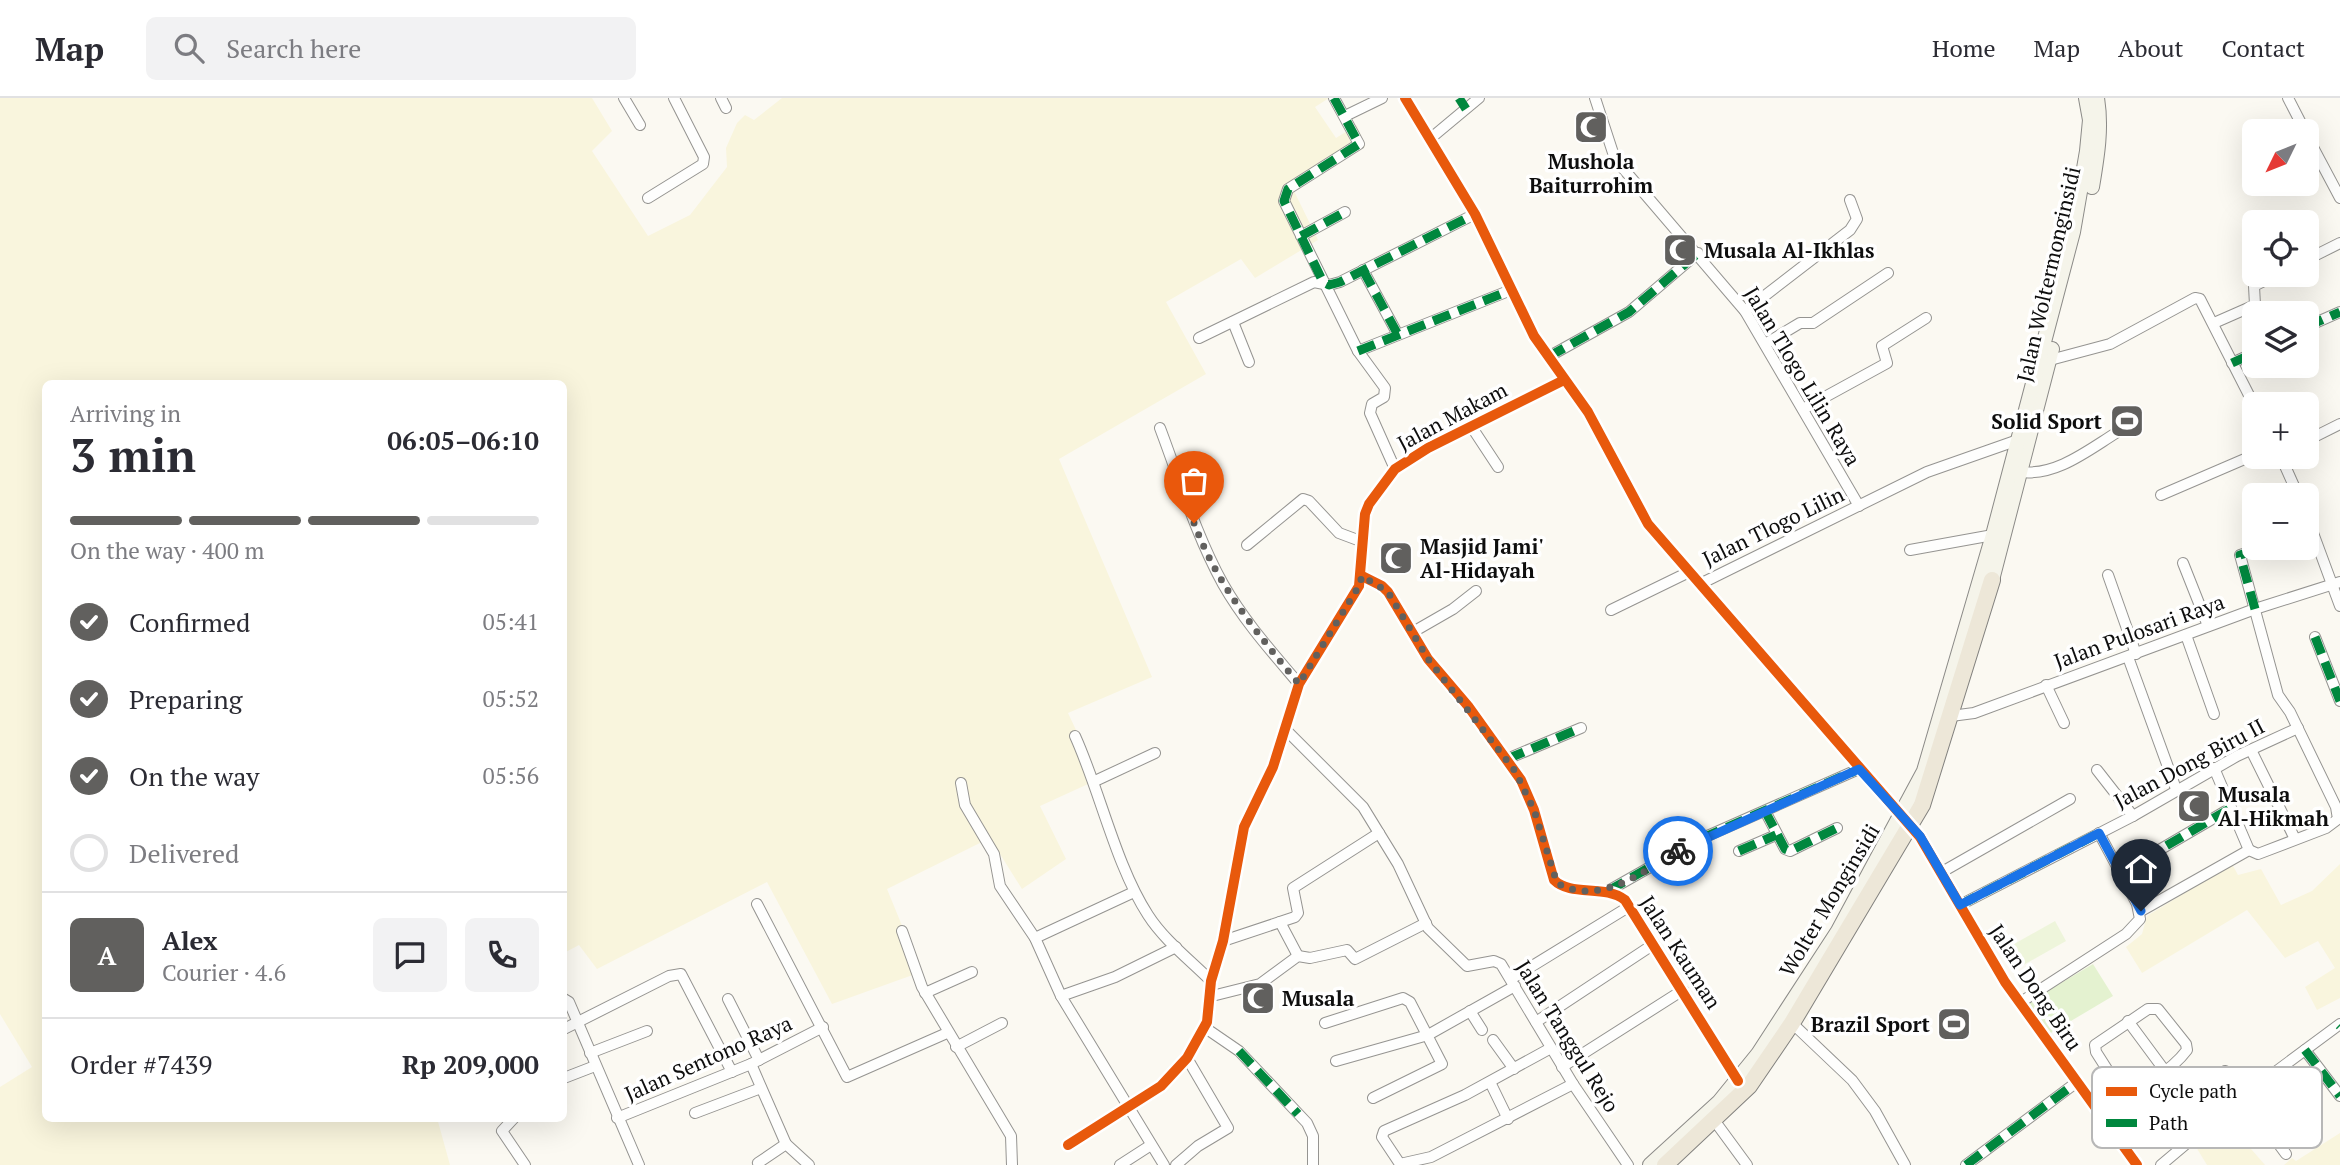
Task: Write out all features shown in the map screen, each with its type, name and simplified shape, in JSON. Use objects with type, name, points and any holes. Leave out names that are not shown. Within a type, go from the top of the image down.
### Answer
[{"type":"main road","name":"Jalan Woltermonginsidi","points":[[1987,577],[1993,536],[2082,191],[2090,120],[2086,98]]},
{"type":"main road","name":"Jalan Woltermonginsidi","points":[[1987,577],[2021,472],[2082,237],[2098,150],[2100,116],[2097,98]]},
{"type":"main road","name":"Wolter Monginsidi","points":[[1650,1165],[1738,1081],[1838,932],[1906,821],[1922,805],[1951,716],[1987,577]]},
{"type":"main road","name":"Wolter Monginsidi","points":[[1665,1165],[1749,1086],[1792,1023],[1906,821],[1987,577]]},
{"type":"street","points":[[624,98],[640,125]]},
{"type":"street","points":[[648,198],[703,164],[704,157],[674,98]]},
{"type":"street","points":[[1334,98],[1359,140],[1357,146],[1284,194],[1284,201],[1358,351],[1385,388],[1384,397],[1372,404],[1370,413],[1395,468]]},
{"type":"street","points":[[1345,116],[1382,98]]},
{"type":"street","name":"Jalan Dong Biru","points":[[1405,98],[1475,214],[1511,290],[1548,357],[1588,412],[1648,524],[1906,821],[1942,872],[1992,960],[2092,1102]]},
{"type":"street","points":[[1459,98],[1466,109]]},
{"type":"street","points":[[1431,138],[1479,98]]},
{"type":"street","name":"Jalan Tlogo Lilin Raya","points":[[1595,98],[1615,159],[1745,311],[1859,506]]},
{"type":"street","points":[[2288,98],[2299,119]]},
{"type":"street","points":[[2319,158],[2340,198]]},
{"type":"street","points":[[1745,311],[1850,230],[1857,219],[1850,200]]},
{"type":"street","points":[[1301,236],[1345,212]]},
{"type":"street","points":[[1199,338],[1314,282],[1332,285],[1475,214]]},
{"type":"street","points":[[2319,254],[2340,243]]},
{"type":"street","points":[[1548,357],[1629,312],[1698,253]]},
{"type":"street","points":[[1363,270],[1396,333]]},
{"type":"street","points":[[1765,344],[1800,323],[1814,323],[1888,273]]},
{"type":"street","points":[[2214,323],[2255,305],[2254,287]]},
{"type":"street","points":[[1358,351],[1396,333],[1511,290]]},
{"type":"street","points":[[2050,360],[2110,344],[2195,298],[2205,303],[2247,392]]},
{"type":"street","points":[[2319,321],[2340,312]]},
{"type":"street","points":[[1803,409],[1887,363],[1882,346],[1926,318]]},
{"type":"street","points":[[1233,322],[1249,362]]},
{"type":"street","points":[[2232,363],[2242,358]]},
{"type":"street","name":"Jalan Makam","points":[[1362,576],[1363,542],[1369,504],[1395,468],[1471,426],[1564,380]]},
{"type":"street","points":[[2319,434],[2340,424]]},
{"type":"street","points":[[1471,426],[1498,467]]},
{"type":"street","points":[[1160,428],[1200,539],[1223,585],[1242,615],[1299,684]]},
{"type":"street","points":[[2021,472],[2034,474],[2054,468],[2116,433]]},
{"type":"street","name":"Jalan Tlogo Lilin","points":[[1700,584],[1927,472],[2018,440]]},
{"type":"street","points":[[2161,495],[2242,460]]},
{"type":"street","points":[[1247,545],[1303,499],[1309,501],[1339,533],[1363,542]]},
{"type":"street","points":[[1910,550],[1993,536]]},
{"type":"street","points":[[2319,549],[2336,583],[2340,606]]},
{"type":"street","name":"Jalan Dong Biru II","points":[[2242,554],[2278,695],[2298,728],[2336,807],[2338,819],[2334,824],[2295,839]]},
{"type":"street","points":[[2183,563],[2208,626]]},
{"type":"street","points":[[1611,610],[1689,572]]},
{"type":"street","points":[[2108,575],[2176,789]]},
{"type":"street","points":[[1068,1145],[1161,1086],[1187,1058],[1204,1027],[1212,996],[1211,981],[1223,941],[1244,827],[1273,767],[1299,684],[1359,586],[1362,576]]},
{"type":"street","name":"Jalan Kauman","points":[[1362,576],[1388,592],[1428,659],[1507,759],[1529,798],[1554,880],[1565,887],[1608,891],[1630,906],[1738,1081]]},
{"type":"street","name":"Jalan Pulosari Raya","points":[[1951,716],[1974,713],[2255,609],[2336,583]]},
{"type":"street","points":[[1413,632],[1453,609],[1476,591]]},
{"type":"street","points":[[2186,635],[2214,714]]},
{"type":"street","points":[[2315,637],[2340,701]]},
{"type":"street","points":[[2046,685],[2064,723]]},
{"type":"street","points":[[1507,759],[1581,728]]},
{"type":"street","name":"Jalan Dong Biru II","points":[[1960,905],[2133,816],[2214,768],[2298,728]]},
{"type":"street","name":"Jalan Tanggul Rejo","points":[[1286,730],[1363,807],[1398,864],[1430,932],[1467,966],[1496,960],[1513,982],[1562,1067],[1628,1165]]},
{"type":"street","points":[[1075,736],[1095,781],[1134,892],[1149,918],[1211,981]]},
{"type":"street","points":[[2214,768],[2249,850],[2258,854],[2295,839],[2251,750]]},
{"type":"street","points":[[1095,781],[1155,753]]},
{"type":"street","points":[[1608,891],[1696,841],[1859,769]]},
{"type":"street","points":[[2097,770],[2133,816]]},
{"type":"street","points":[[961,783],[965,806],[995,854],[1000,886],[1035,938],[1061,996],[1164,1165]]},
{"type":"street","points":[[1942,872],[2070,799]]},
{"type":"street","points":[[2120,873],[2231,808]]},
{"type":"street","points":[[1765,811],[1776,835],[1790,851],[1837,828]]},
{"type":"street","points":[[1223,941],[1298,915],[1293,888],[1379,833]]},
{"type":"street","name":"Jalan Dong Biru II","points":[[2099,833],[2141,911]]},
{"type":"street","points":[[1739,851],[1776,835]]},
{"type":"street","points":[[2021,1002],[2132,930],[2140,919],[2141,911],[2249,850]]},
{"type":"street","points":[[1035,938],[1134,892]]},
{"type":"street","points":[[758,904],[848,1077],[947,1033]]},
{"type":"street","points":[[1336,1061],[1427,1035],[1471,1011],[1630,906]]},
{"type":"street","points":[[1280,922],[1298,956]]},
{"type":"street","points":[[1212,996],[1260,984],[1298,956],[1310,958],[1347,950],[1355,959],[1426,923]]},
{"type":"street","points":[[902,931],[925,993],[1011,1136],[1012,1165]]},
{"type":"street","points":[[1536,1022],[1654,944]]},
{"type":"street","points":[[1061,996],[1115,976],[1176,947]]},
{"type":"street","points":[[925,993],[972,972]]},
{"type":"street","points":[[567,1028],[669,976],[681,974],[732,1072]]},
{"type":"street","points":[[1562,1067],[1683,990]]},
{"type":"street","points":[[1325,1023],[1404,998],[1410,1002],[1442,1065],[1373,1098]]},
{"type":"street","points":[[729,999],[755,1062],[761,1088],[786,1144],[810,1165]]},
{"type":"street","points":[[567,1001],[617,1118]]},
{"type":"street","points":[[2106,1067],[2094,1047],[2148,1009],[2158,1009],[2186,1044],[2186,1052],[2169,1067]]},
{"type":"street","points":[[1471,1011],[1482,1030]]},
{"type":"street","points":[[2128,1021],[2162,1067]]},
{"type":"street","points":[[956,1047],[1002,1023]]},
{"type":"street","points":[[1792,1023],[1852,1080],[1875,1111],[1905,1165]]},
{"type":"street","points":[[2282,1067],[2340,1025]]},
{"type":"street","name":"Jalan Sentono Raya","points":[[639,1165],[617,1118],[755,1062],[823,1027]]},
{"type":"street","points":[[1204,1027],[1240,1051],[1312,1132],[1314,1165]]},
{"type":"street","points":[[590,1053],[648,1031]]},
{"type":"street","points":[[1493,1040],[1514,1069]]},
{"type":"street","points":[[1551,1048],[1490,1082],[1384,1131],[1382,1138],[1396,1162],[1431,1157],[1573,1084]]},
{"type":"street","points":[[2305,1050],[2318,1067]]},
{"type":"street","points":[[1176,1165],[1198,1146],[1228,1128],[1187,1058]]},
{"type":"street","points":[[567,1077],[595,1066]]},
{"type":"street","points":[[2322,1072],[2340,1096]]},
{"type":"street","points":[[1490,1082],[1508,1119]]},
{"type":"street","points":[[1966,1165],[2077,1082]]},
{"type":"street","points":[[695,1113],[761,1088]]},
{"type":"street","points":[[1714,1120],[1747,1165]]},
{"type":"street","points":[[510,1122],[502,1130],[525,1165]]},
{"type":"street","points":[[758,1164],[786,1144]]},
{"type":"street","points":[[1120,1165],[1151,1145]]},
{"type":"street","name":"Jalan Dong Biru","points":[[2125,1148],[2137,1165]]},
{"type":"street","points":[[2161,1165],[2181,1148]]},
{"type":"street","points":[[2282,1148],[2286,1154]]},
{"type":"shaded area","points":[[0,98],[592,98],[612,131],[592,151],[648,236],[690,215],[727,167],[726,148],[737,123],[745,115],[754,120],[782,98],[1329,98],[1315,107],[1336,138],[1357,125],[1365,147],[1294,191],[1318,240],[1255,278],[1241,259],[1166,302],[1206,374],[1059,459],[1152,677],[1068,713],[1099,779],[1040,806],[1066,859],[1022,889],[990,838],[887,889],[921,972],[832,1004],[767,882],[597,969],[579,945],[567,951],[567,380],[42,380],[42,1122],[438,1122],[450,1165],[0,1165],[0,1087],[32,1067],[0,1014]]},
{"type":"shaded area","points":[[2232,864],[2238,875],[2261,869],[2281,905],[2312,891],[2340,864],[2340,998],[2317,1010],[2305,987],[2335,968],[2318,941],[2285,958],[2247,910],[2142,973],[2126,947],[2142,934],[2147,916]]},
{"type":"shaded area","points":[[2340,1133],[2340,1165],[2284,1165],[2292,1158],[2296,1161],[2316,1148],[2322,1148],[2322,1144]]},
{"type":"shaded area","points":[[2197,1148],[2250,1148],[2265,1165],[2207,1165]]},
{"type":"green space","points":[[2055,921],[2066,941],[2018,968],[2007,948]]},
{"type":"green space","points":[[2093,964],[2113,996],[2049,1034],[2029,1002]]},
{"type":"marked path","points":[[1334,98],[1359,144],[1288,189],[1284,201],[1323,282],[1329,285],[1340,282],[1475,214]]},
{"type":"marked path","points":[[1459,98],[1466,109]]},
{"type":"marked path","points":[[1301,236],[1345,212]]},
{"type":"marked path","points":[[1548,357],[1629,312],[1698,253]]},
{"type":"marked path","points":[[1363,270],[1397,333]]},
{"type":"marked path","points":[[1358,351],[1511,290],[1508,284]]},
{"type":"marked path","points":[[2319,321],[2340,312]]},
{"type":"marked path","points":[[2232,363],[2242,358]]},
{"type":"marked path","points":[[2242,554],[2255,609]]},
{"type":"marked path","points":[[2315,637],[2340,701]]},
{"type":"marked path","points":[[1507,759],[1581,728]]},
{"type":"marked path","points":[[1608,891],[1696,841],[1859,769]]},
{"type":"marked path","points":[[2120,873],[2231,808]]},
{"type":"marked path","points":[[1765,811],[1785,849],[1790,851],[1837,828]]},
{"type":"marked path","points":[[1960,905],[2099,833]]},
{"type":"marked path","points":[[1739,851],[1776,835]]},
{"type":"marked path","points":[[2305,1050],[2318,1067]]},
{"type":"marked path","points":[[1239,1051],[1298,1114]]},
{"type":"marked path","points":[[2322,1072],[2340,1096]]},
{"type":"marked path","points":[[1966,1165],[2077,1082]]},
{"type":"cycle path","points":[[1405,98],[1475,214],[1534,336],[1588,412],[1648,524],[1920,837],[2005,982],[2092,1103]]},
{"type":"cycle path","points":[[1068,1145],[1161,1086],[1187,1058],[1207,1022],[1211,981],[1223,941],[1244,827],[1273,767],[1299,684],[1359,586],[1365,514],[1369,504],[1395,469],[1428,448],[1564,380]]},
{"type":"cycle path","points":[[1362,576],[1388,592],[1428,659],[1468,706],[1521,780],[1534,810],[1554,880],[1569,888],[1608,893],[1625,900],[1738,1081]]},
{"type":"cycle path","points":[[2125,1148],[2137,1165]]},
{"type":"way so far","points":[[1194,523],[1223,585],[1242,615],[1299,684],[1359,586],[1362,576],[1382,586],[1399,606],[1428,659],[1468,706],[1521,780],[1534,810],[1552,876],[1557,883],[1565,887],[1608,891],[1678,851]]},
{"type":"place","name":"Mushola Baiturrohim","points":[[1591,127]]},
{"type":"place","name":"Musala Al-Ikhlas","points":[[1680,250]]},
{"type":"place","name":"Solid Sport","points":[[2127,421]]},
{"type":"place","name":"Masjid Jami' Al-Hidayah","points":[[1396,558]]},
{"type":"place","name":"Musala Al-Hikmah","points":[[2194,806]]},
{"type":"place","name":"Musala","points":[[1258,998]]},
{"type":"place","name":"Brazil Sport","points":[[1954,1024]]},
{"type":"route","points":[[1678,851],[1859,769],[1920,836],[1960,905],[2099,833],[2141,911]]}]
